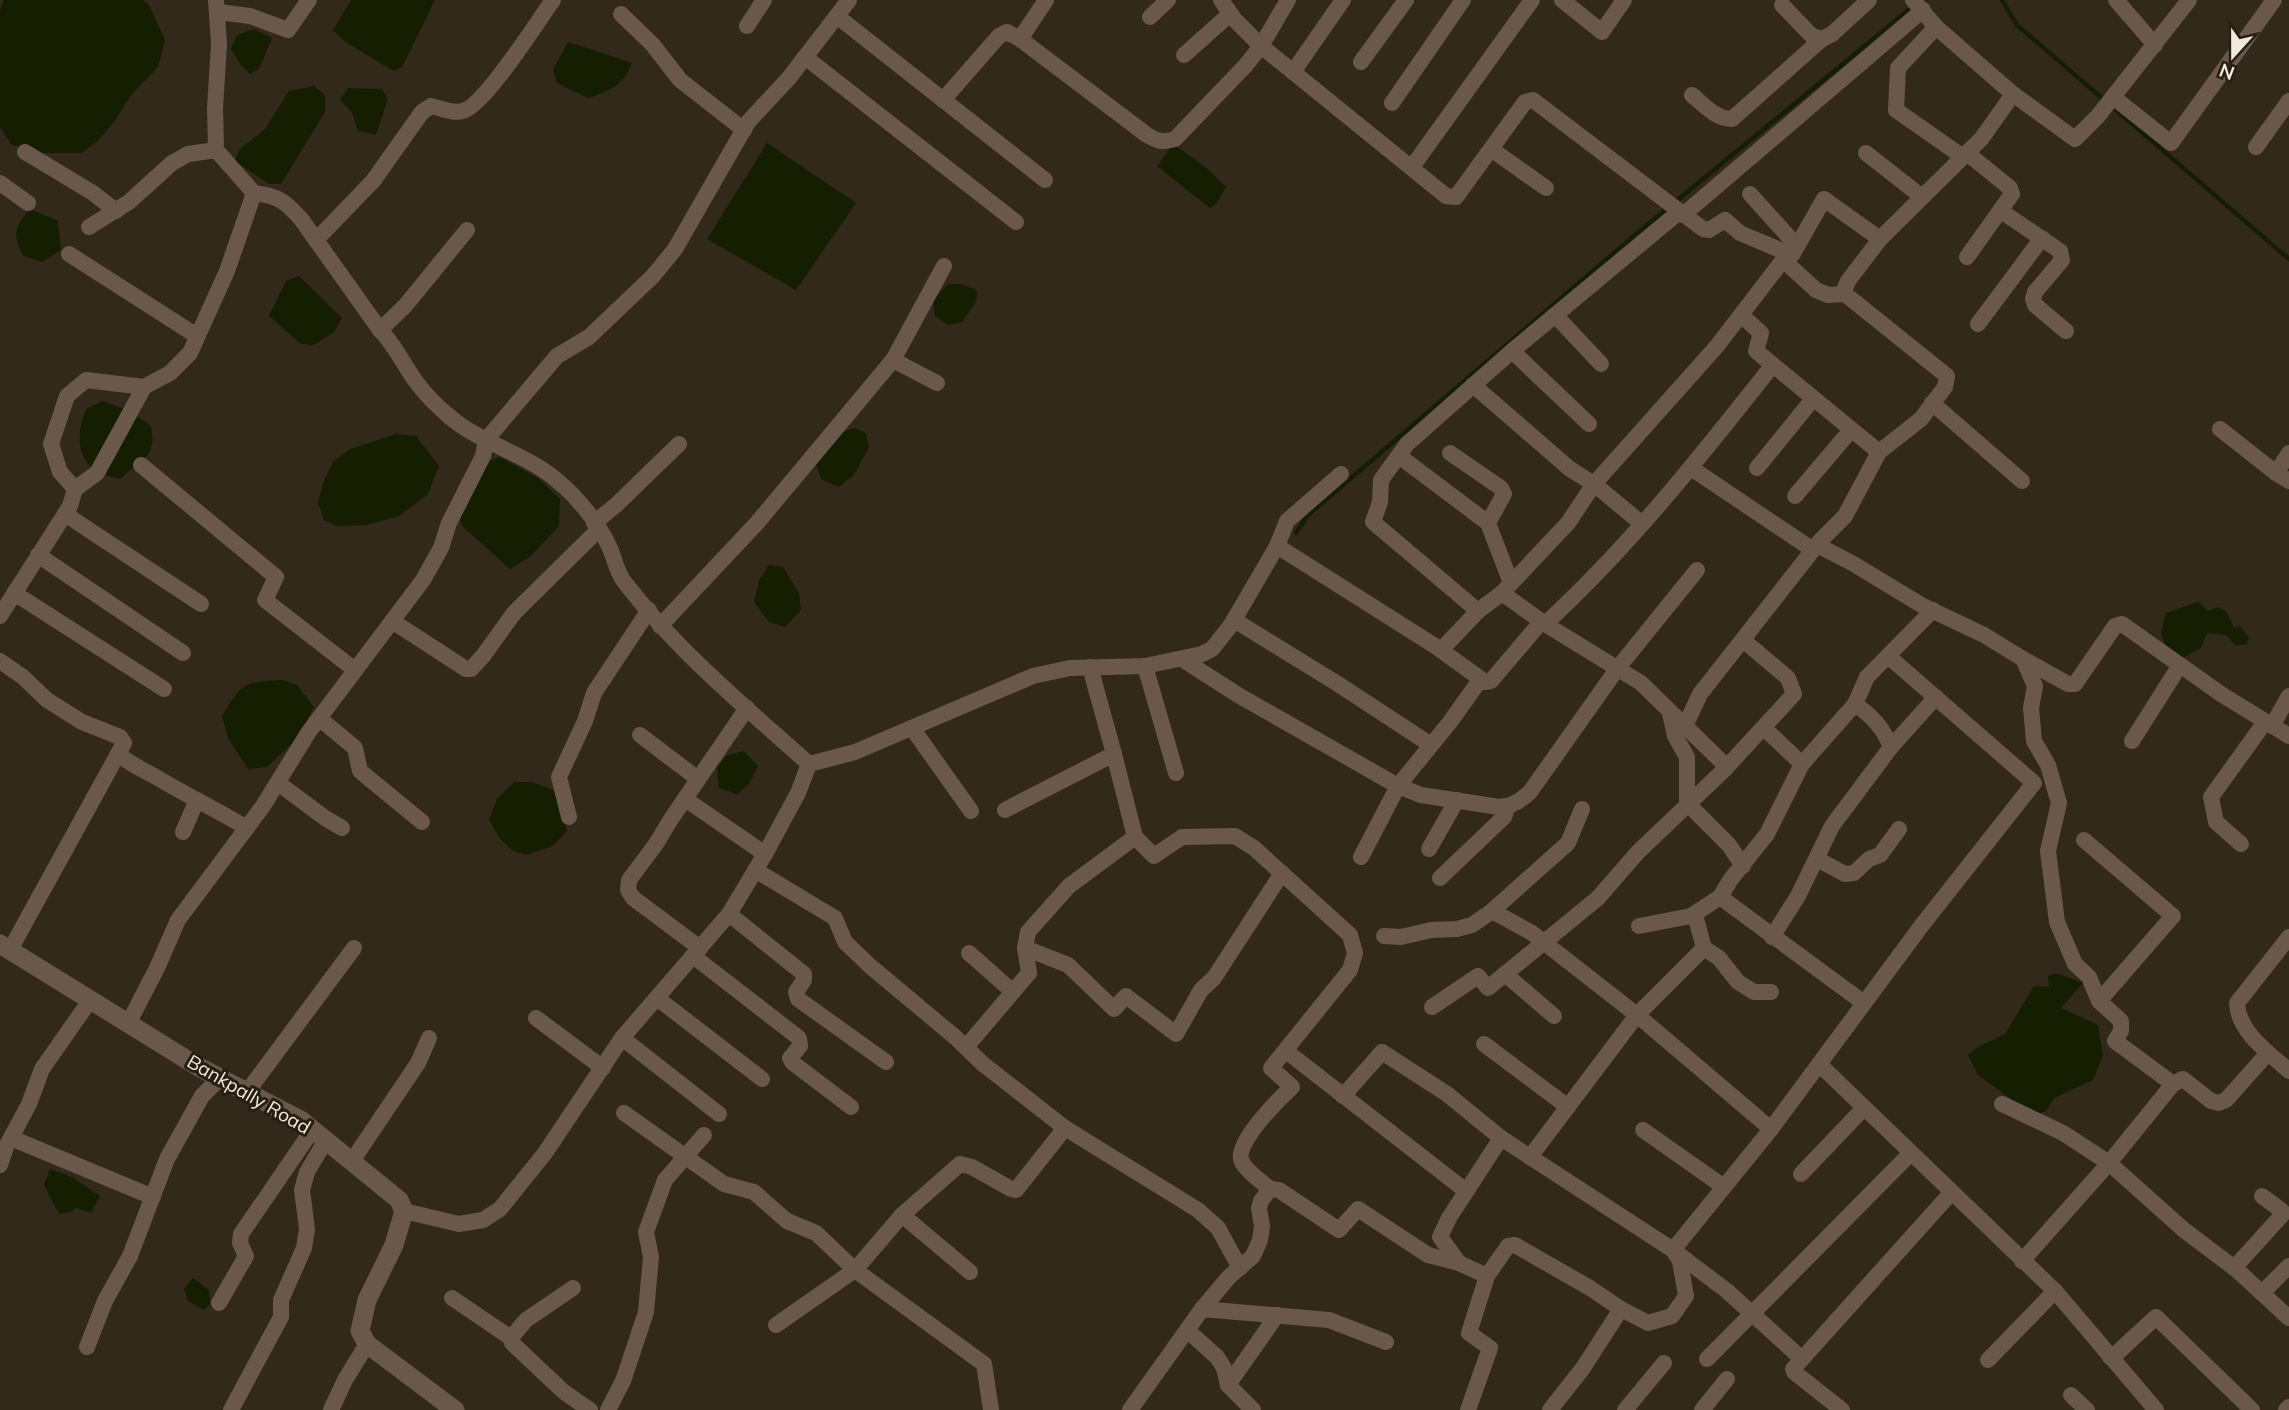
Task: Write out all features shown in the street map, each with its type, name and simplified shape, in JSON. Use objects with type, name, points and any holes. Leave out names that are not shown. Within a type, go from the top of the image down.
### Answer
[{"type":"street","points":[[309,0],[288,30],[217,6],[219,44],[215,108],[216,150],[254,193],[274,195],[288,205],[380,330],[391,341],[417,383],[434,401],[451,418],[486,440],[519,455],[559,482],[596,526],[608,545],[621,577],[660,625],[809,764]]},
{"type":"street","points":[[316,240],[373,181],[422,112],[431,106],[452,111],[466,110],[484,96],[553,0]]},
{"type":"street","points":[[747,26],[764,0]]},
{"type":"street","points":[[128,1022],[157,968],[178,920],[247,828],[319,718],[423,580],[441,548],[449,523],[483,456],[486,440],[557,356],[589,337],[663,265],[681,239],[748,122],[838,18],[849,0]]},
{"type":"street","points":[[1020,39],[1046,0]]},
{"type":"street","points":[[1150,17],[1168,0]]},
{"type":"street","points":[[1221,0],[1230,14],[1261,46],[1452,198],[1525,102],[1533,100],[1703,229],[1709,230],[1725,220],[1740,233],[1790,254]]},
{"type":"street","points":[[943,100],[999,36],[1007,32],[1147,135],[1165,142],[1175,139],[1246,65],[1261,46],[1288,0]]},
{"type":"street","points":[[1293,72],[1343,0]]},
{"type":"street","points":[[1361,62],[1406,0]]},
{"type":"street","points":[[1392,103],[1463,0]]},
{"type":"street","points":[[1412,167],[1532,0]]},
{"type":"street","points":[[1562,0],[1602,32],[1624,0]]},
{"type":"street","points":[[1692,96],[1714,114],[1724,119],[1732,119],[1869,0]]},
{"type":"street","points":[[2116,0],[2155,46]]},
{"type":"street","points":[[1478,611],[1373,522],[1380,502],[1381,480],[1407,444],[1675,209],[1918,5],[1936,27],[2012,94],[2075,139],[2110,101],[2189,0]]},
{"type":"street","points":[[2110,101],[2171,143],[2274,0]]},
{"type":"street","points":[[1782,5],[1812,36],[1822,39]]},
{"type":"street","points":[[621,14],[653,45],[680,80],[744,130]]},
{"type":"street","points":[[1184,55],[1230,14]]},
{"type":"street","points":[[838,18],[1045,180]]},
{"type":"street","points":[[1936,27],[1898,68],[1896,110],[1965,155],[2010,188],[2012,194],[1967,257]]},
{"type":"street","points":[[805,57],[1016,222]]},
{"type":"street","points":[[1845,294],[1848,281],[1880,239],[1982,138],[2012,94]]},
{"type":"street","points":[[2256,147],[2289,101]]},
{"type":"street","points":[[1491,149],[1546,188]]},
{"type":"street","points":[[89,227],[129,202],[172,163],[188,154],[216,150]]},
{"type":"street","points":[[25,152],[93,193],[116,211]]},
{"type":"street","points":[[1866,153],[1922,197]]},
{"type":"street","points":[[0,183],[27,203]]},
{"type":"street","points":[[0,616],[70,506],[75,489],[97,473],[144,387],[170,373],[190,353],[227,271],[254,193]]},
{"type":"street","points":[[1685,726],[1700,694],[1815,548],[1845,516],[1879,452],[1921,419],[1945,387],[1947,376],[1845,294],[1828,295],[1816,290],[1750,194]]},
{"type":"street","points":[[1441,650],[1478,611],[1507,588],[1568,523],[1594,484],[1708,356],[1790,254],[1824,199],[1880,239]]},
{"type":"street","points":[[2001,211],[2060,251],[2062,260],[2035,292],[2033,299]]},
{"type":"street","points":[[380,330],[405,306],[467,230]]},
{"type":"street","points":[[1978,324],[2042,238]]},
{"type":"street","points":[[69,254],[197,336]]},
{"type":"street","points":[[660,625],[757,523],[892,359],[944,266]]},
{"type":"street","points":[[2012,280],[2033,299],[2035,305],[2066,331]]},
{"type":"street","points":[[1555,315],[1601,364]]},
{"type":"street","points":[[1741,315],[1759,330],[1756,351],[1879,452]]},
{"type":"street","points":[[1512,351],[1588,424]]},
{"type":"street","points":[[892,359],[937,383]]},
{"type":"street","points":[[1276,546],[1441,650],[1480,680],[1491,681],[1543,623],[1581,591],[1691,468],[1772,366]]},
{"type":"street","points":[[75,489],[60,472],[51,444],[66,396],[86,380],[144,387]]},
{"type":"street","points":[[1473,385],[1570,469],[1594,484],[1641,523]]},
{"type":"street","points":[[1757,468],[1813,399]]},
{"type":"street","points":[[1932,403],[2022,481]]},
{"type":"street","points":[[2220,429],[2282,477],[2289,453]]},
{"type":"street","points":[[1795,496],[1851,430]]},
{"type":"street","points":[[392,621],[466,669],[471,669],[514,613],[616,505],[679,444]]},
{"type":"street","points":[[1450,453],[1501,488],[1504,494],[1502,501],[1488,523]]},
{"type":"street","points":[[1399,456],[1488,523],[1507,588],[1543,623],[1641,683],[1727,767]]},
{"type":"street","points":[[141,465],[276,577],[265,600],[355,670]]},
{"type":"street","points":[[1691,468],[1815,548],[1984,635],[2068,684],[2075,684],[2115,626],[2122,624],[2289,736]]},
{"type":"street","points":[[809,764],[855,752],[1033,676],[1070,668],[1145,666],[1202,654],[1212,649],[1234,620],[1276,546],[1287,521],[1341,474]]},
{"type":"street","points":[[65,514],[201,604]]},
{"type":"street","points":[[38,555],[183,653]]},
{"type":"street","points":[[1182,659],[1238,695],[1398,786],[1421,794],[1499,807],[1508,806],[1520,802],[1530,792],[1618,669],[1697,569]]},
{"type":"street","points":[[14,593],[164,689]]},
{"type":"street","points":[[569,817],[559,777],[586,721],[594,693],[649,610]]},
{"type":"street","points":[[1639,926],[1695,915],[1720,897],[1767,834],[1802,764],[1855,704],[1867,677],[1933,610]]},
{"type":"street","points":[[1234,620],[1432,745]]},
{"type":"street","points":[[1432,1007],[1478,976],[1488,988],[1598,898],[1638,852],[1727,767],[1794,694],[1788,678],[1743,640]]},
{"type":"street","points":[[1673,1250],[1771,1129],[1922,925],[2034,783],[1888,656]]},
{"type":"street","points":[[2023,659],[2035,686],[2031,708],[2034,741],[2048,765],[2059,803],[2048,851],[2057,922],[2075,964],[2089,977],[2099,1001],[2121,1021],[2121,1031],[2115,1041],[2174,1084]]},
{"type":"street","points":[[0,661],[23,677],[47,701],[82,722],[124,739],[118,754],[5,947]]},
{"type":"street","points":[[2132,741],[2180,665]]},
{"type":"street","points":[[1145,666],[1176,773]]},
{"type":"street","points":[[1090,667],[1135,837],[1154,856],[1182,837],[1235,836],[1254,848],[1350,935],[1355,953],[1350,970],[1271,1068],[1292,1087],[1244,1142],[1240,1152],[1241,1161],[1270,1189],[1279,1190],[1339,1230],[1358,1209],[1428,1255],[1459,1263],[1487,1276]]},
{"type":"street","points":[[1361,857],[1398,786],[1480,680]]},
{"type":"street","points":[[2241,844],[2216,822],[2211,797],[2289,696]]},
{"type":"street","points":[[1772,937],[1798,896],[1832,827],[1891,747],[1936,697]]},
{"type":"street","points":[[1855,704],[1870,715],[1885,733],[1891,747]]},
{"type":"street","points":[[747,708],[629,880],[628,890],[633,898],[799,1038],[800,1046],[790,1056],[793,1063],[851,1107]]},
{"type":"street","points":[[1670,713],[1675,736],[1687,757],[1687,803],[1729,845],[1743,866]]},
{"type":"street","points":[[319,718],[355,748],[360,771],[422,822]]},
{"type":"street","points":[[912,728],[971,811]]},
{"type":"street","points":[[1764,728],[1802,764]]},
{"type":"street","points":[[640,735],[698,779]]},
{"type":"street","points":[[118,754],[247,828]]},
{"type":"street","points":[[1005,810],[1114,754]]},
{"type":"street","points":[[455,1410],[367,1344],[360,1331],[367,1300],[394,1245],[404,1211],[459,1224],[482,1220],[500,1209],[545,1153],[622,1038],[729,914],[798,793],[809,764]]},
{"type":"street","points":[[278,783],[342,828]]},
{"type":"street","points":[[685,799],[765,854]]},
{"type":"street","points":[[183,832],[197,800]]},
{"type":"street","points":[[1429,849],[1457,800]]},
{"type":"street","points":[[1440,878],[1504,817],[1508,806]]},
{"type":"street","points":[[1384,936],[1401,937],[1472,925],[1492,911],[1569,843],[1582,809]]},
{"type":"street","points":[[1817,859],[1845,874],[1854,873],[1869,859],[1880,855],[1899,828]]},
{"type":"street","points":[[966,1047],[1030,973],[1025,948],[1028,932],[1069,886],[1135,837]]},
{"type":"street","points":[[2084,840],[2173,916],[2099,1001]]},
{"type":"street","points":[[755,870],[835,918],[845,942],[870,966],[983,1064],[1065,1128],[1198,1210],[1218,1228],[1240,1268]]},
{"type":"street","points":[[1025,948],[1068,965],[1114,1009],[1126,996],[1176,1034],[1201,990],[1214,978],[1282,873]]},
{"type":"street","points":[[1720,897],[1864,1003]]},
{"type":"street","points":[[1492,911],[1532,933],[1637,1015],[1771,1129]]},
{"type":"street","points":[[729,914],[804,974],[804,980],[796,992],[798,999],[886,1062]]},
{"type":"street","points":[[1695,915],[1704,948],[1719,958],[1738,982],[1754,992],[1771,992]]},
{"type":"street","points":[[2286,1068],[2268,1053],[2240,1022],[2237,1003],[2289,937]]},
{"type":"street","name":"Bankpally Road","points":[[5,947],[197,1066],[302,1121],[400,1200],[404,1211]]},
{"type":"street","points":[[247,1092],[354,948]]},
{"type":"street","points":[[1530,1157],[1637,1015],[1704,948]]},
{"type":"street","points":[[969,953],[1013,992]]},
{"type":"street","points":[[1505,974],[1554,1016]]},
{"type":"street","points":[[657,998],[762,1079]]},
{"type":"street","points":[[0,1165],[10,1139],[29,1104],[41,1069],[91,999]]},
{"type":"street","points":[[536,1018],[603,1068]]},
{"type":"street","points":[[352,1161],[418,1063],[429,1038]]},
{"type":"street","points":[[622,1038],[719,1114]]},
{"type":"street","points":[[1485,1044],[1567,1107]]},
{"type":"street","points":[[1286,1051],[1466,1191]]},
{"type":"street","points":[[1343,1096],[1381,1052],[1447,1094],[1530,1157],[1673,1250],[1727,1291],[1802,1359]]},
{"type":"street","points":[[2022,1261],[2109,1163],[2174,1084],[2183,1079],[2211,1101],[2219,1103],[2226,1100],[2268,1053]]},
{"type":"street","points":[[1819,1064],[2055,1291],[2156,1410]]},
{"type":"street","points":[[87,1348],[105,1301],[130,1256],[167,1159],[202,1096],[220,1078]]},
{"type":"street","points":[[2002,1104],[2063,1133],[2109,1163],[2289,1318]]},
{"type":"street","points":[[1801,1174],[1864,1108]]},
{"type":"street","points":[[624,1113],[724,1184],[754,1192],[787,1221],[816,1233],[855,1270],[984,1364],[991,1410]]},
{"type":"street","points":[[776,1325],[855,1270],[902,1215],[960,1164],[972,1167],[1016,1190],[1065,1128]]},
{"type":"street","points":[[1643,1130],[1724,1187]]},
{"type":"street","points":[[219,1303],[246,1256],[240,1243],[241,1234],[319,1134]]},
{"type":"street","points":[[231,1410],[281,1317],[281,1300],[304,1248],[307,1229],[302,1190],[319,1134]]},
{"type":"street","points":[[614,1407],[646,1312],[651,1257],[646,1232],[665,1180],[704,1135]]},
{"type":"street","points":[[1459,1263],[1440,1237],[1466,1191],[1502,1138]]},
{"type":"street","points":[[10,1139],[153,1197]]},
{"type":"street","points":[[1707,1359],[1910,1153]]},
{"type":"street","points":[[1130,1410],[1202,1309],[1228,1277],[1253,1256],[1262,1227],[1259,1208],[1270,1189]]},
{"type":"street","points":[[1842,1410],[1794,1372],[1795,1367],[1951,1193]]},
{"type":"street","points":[[2234,1268],[2282,1215],[2282,1211],[2262,1196]]},
{"type":"street","points":[[902,1215],[970,1272]]},
{"type":"street","points":[[1468,1410],[1490,1348],[1469,1333],[1487,1276],[1508,1246],[1515,1245],[1648,1323],[1672,1316],[1686,1296],[1680,1261],[1673,1250]]},
{"type":"street","points":[[2262,1293],[2289,1266]]},
{"type":"street","points":[[511,1338],[526,1320],[573,1288]]},
{"type":"street","points":[[1989,1360],[2055,1291]]},
{"type":"street","points":[[452,1298],[511,1338],[512,1343],[564,1392],[590,1410]]},
{"type":"street","points":[[1202,1309],[1329,1320],[1386,1342]]},
{"type":"street","points":[[1550,1410],[1583,1368],[1621,1309]]},
{"type":"street","points":[[1228,1385],[1277,1315]]},
{"type":"street","points":[[2110,1357],[2118,1353],[2156,1317],[2252,1410]]},
{"type":"street","points":[[1187,1330],[1217,1357],[1224,1368],[1228,1385],[1253,1410]]},
{"type":"street","points":[[331,1410],[367,1344]]},
{"type":"street","points":[[1625,1410],[1664,1363]]},
{"type":"street","points":[[1702,1410],[1727,1380]]},
{"type":"street","points":[[2071,1395],[2087,1410]]},
{"type":"shaded area","points":[[4,0],[143,0],[149,5],[165,40],[158,67],[131,95],[117,118],[97,142],[81,153],[38,153],[11,144],[0,127],[0,10]]},
{"type":"shaded area","points":[[351,0],[435,0],[402,67],[394,71],[344,41],[333,30]]},
{"type":"shaded area","points":[[254,29],[272,38],[259,69],[250,74],[231,49],[237,35]]},
{"type":"shaded area","points":[[568,42],[632,63],[629,71],[615,86],[588,98],[557,83],[553,70]]},
{"type":"shaded area","points":[[314,86],[325,95],[325,112],[281,184],[269,184],[235,161],[239,150],[265,129],[289,91]]},
{"type":"shaded area","points":[[348,88],[382,89],[388,99],[376,135],[358,131],[352,113],[340,100]]},
{"type":"shaded area","points":[[767,143],[856,203],[796,290],[707,239]]},
{"type":"shaded area","points":[[1173,144],[1208,169],[1226,187],[1216,204],[1210,208],[1157,166]]},
{"type":"shaded area","points":[[30,209],[58,221],[61,250],[42,262],[23,256],[17,242],[16,231]]},
{"type":"shaded area","points":[[299,276],[342,318],[334,332],[314,345],[301,344],[269,316],[286,281]]},
{"type":"shaded area","points":[[948,284],[961,284],[977,290],[976,302],[962,322],[948,325],[935,316],[933,300]]},
{"type":"shaded area","points":[[102,401],[128,410],[151,426],[152,446],[149,452],[121,479],[96,471],[88,464],[80,445],[86,409]]},
{"type":"shaded area","points":[[854,428],[866,433],[869,448],[853,476],[839,487],[821,479],[815,461],[838,434]]},
{"type":"shaded area","points":[[396,434],[416,436],[439,466],[428,494],[399,516],[366,525],[337,526],[324,520],[318,503],[323,483],[333,462],[350,449]]},
{"type":"shaded area","points":[[499,457],[538,478],[560,499],[559,526],[530,557],[510,569],[462,526],[458,513],[484,464]]},
{"type":"shaded area","points":[[769,565],[783,567],[799,593],[801,610],[785,627],[769,622],[754,602],[759,580]]},
{"type":"shaded area","points":[[2198,602],[2208,611],[2218,607],[2227,612],[2234,628],[2240,626],[2249,638],[2246,645],[2235,645],[2226,635],[2207,633],[2201,648],[2179,660],[2163,639],[2162,629],[2166,613]]},
{"type":"shaded area","points":[[282,680],[297,685],[314,707],[297,739],[267,767],[248,769],[228,738],[222,716],[245,686]]},
{"type":"shaded area","points":[[744,751],[758,766],[749,784],[737,794],[719,788],[717,768],[727,755]]},
{"type":"shaded area","points":[[514,782],[531,782],[559,792],[567,831],[553,846],[526,855],[513,851],[501,840],[489,820],[497,799]]},
{"type":"shaded area","points":[[2056,973],[2083,983],[2061,1008],[2098,1025],[2103,1056],[2093,1080],[2054,1098],[2046,1111],[2034,1116],[1978,1075],[1968,1055],[2005,1034],[2034,986],[2049,987],[2048,976]]},
{"type":"shaded area","points":[[50,1169],[72,1177],[100,1196],[91,1213],[76,1208],[71,1212],[59,1214],[44,1185]]},
{"type":"shaded area","points":[[193,1278],[209,1290],[210,1304],[204,1310],[188,1301],[184,1289]]},
{"type":"waterway","points":[[2002,0],[2017,25],[2289,259]]},
{"type":"waterway","points":[[1296,533],[1308,515],[1635,235],[1912,7]]}]
